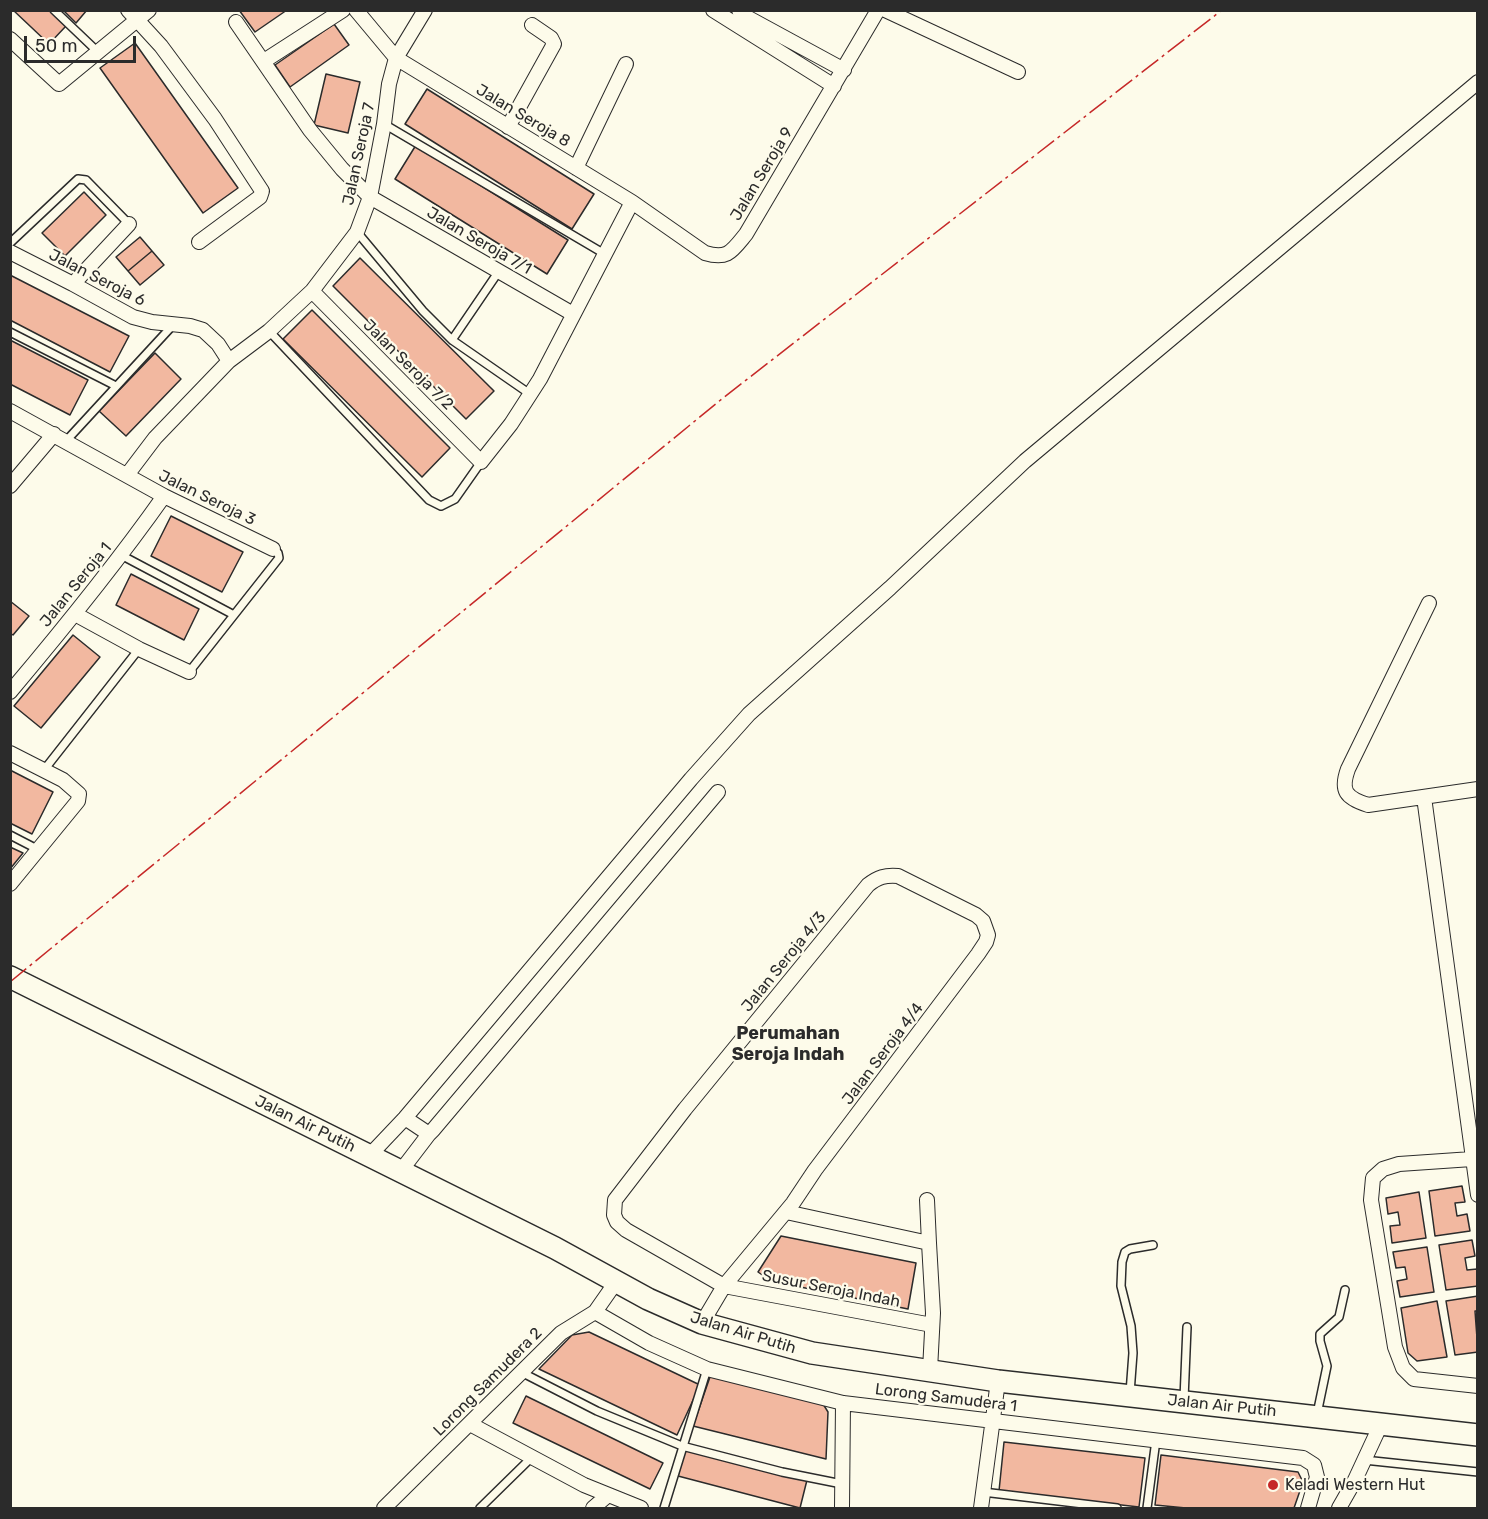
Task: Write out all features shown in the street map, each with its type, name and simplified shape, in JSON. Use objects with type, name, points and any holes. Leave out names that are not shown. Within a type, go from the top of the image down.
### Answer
[{"type":"main road","name":"Jalan Air Putih","points":[[10,976],[555,1248],[616,1282],[702,1323],[812,1353],[998,1381],[1478,1435]]},
{"type":"street","points":[[10,39],[58,84],[98,52],[132,15],[149,10]]},
{"type":"street","points":[[264,61],[343,10]]},
{"type":"street","name":"Jalan Seroja 8","points":[[356,10],[396,58],[632,202]]},
{"type":"street","name":"Jalan Seroja 7","points":[[127,476],[155,438],[229,361],[269,331],[312,291],[357,232],[369,197],[384,124],[389,84],[396,58],[425,10]]},
{"type":"street","points":[[713,10],[834,86]]},
{"type":"street","points":[[739,10],[741,14],[843,70]]},
{"type":"street","name":"Jalan Seroja 9","points":[[632,202],[705,253],[718,257],[729,253],[746,234],[878,10]]},
{"type":"street","points":[[885,10],[1018,72]]},
{"type":"street","points":[[132,15],[161,46],[215,118],[262,191],[260,197],[199,242]]},
{"type":"street","name":"Jalan Seroja 7/1","points":[[236,22],[310,130],[369,197],[573,314]]},
{"type":"street","points":[[508,128],[554,44],[550,38],[532,25]]},
{"type":"street","points":[[576,168],[626,64]]},
{"type":"street","points":[[369,1156],[405,1118],[691,779],[749,714],[890,588],[1025,461],[1478,82]]},
{"type":"street","points":[[480,462],[511,424],[530,393],[632,202]]},
{"type":"street","points":[[73,284],[129,224]]},
{"type":"street","name":"Jalan Seroja 6","points":[[10,252],[133,317],[203,330],[218,344],[229,361]]},
{"type":"street","name":"Jalan Seroja 7/2","points":[[312,291],[480,462]]},
{"type":"street","name":"Jalan Seroja 3","points":[[10,411],[164,496],[273,549]]},
{"type":"street","points":[[10,486],[60,437]]},
{"type":"street","name":"Jalan Seroja 1","points":[[10,692],[75,614],[164,496]]},
{"type":"street","points":[[1429,603],[1343,783],[1346,793],[1356,801],[1368,805],[1478,789]]},
{"type":"street","points":[[75,614],[139,649],[189,672]]},
{"type":"street","points":[[10,753],[63,780],[78,794],[78,801],[10,884]]},
{"type":"street","points":[[400,1172],[429,1134],[718,792]]},
{"type":"street","points":[[1424,797],[1478,1195]]},
{"type":"street","name":"Jalan Seroja 4/4","points":[[702,1323],[724,1286],[786,1212],[986,942],[986,928],[976,915],[898,876],[887,875]]},
{"type":"street","name":"Jalan Seroja 4/3","points":[[724,1286],[645,1242],[617,1222],[614,1215],[615,1200],[868,885],[877,878],[887,875]]},
{"type":"street","points":[[405,1118],[429,1134]]},
{"type":"street","points":[[1474,1154],[1399,1164],[1383,1169],[1373,1178],[1371,1200],[1395,1347],[1403,1368],[1414,1379],[1478,1386]]},
{"type":"street","points":[[927,1200],[933,1313],[930,1370]]},
{"type":"street","points":[[786,1212],[929,1243]]},
{"type":"street","name":"Lorong Samudera 2","points":[[384,1509],[561,1333],[595,1312],[616,1282]]},
{"type":"street","name":"Susur Seroja Indah","points":[[724,1286],[932,1325]]},
{"type":"street","name":"Lorong Samudera 1","points":[[595,1312],[649,1344],[707,1369],[843,1403],[1303,1458],[1310,1461],[1316,1468],[1317,1477],[1308,1509]]},
{"type":"street","points":[[981,1509],[998,1381]]},
{"type":"street","points":[[842,1509],[843,1403]]},
{"type":"street","points":[[470,1424],[607,1496],[641,1509]]},
{"type":"street","points":[[1339,1509],[1381,1424]]},
{"type":"street","points":[[593,1509],[607,1496]]},
{"type":"lane","points":[[54,10],[98,52]]},
{"type":"lane","points":[[384,124],[603,253]]},
{"type":"lane","points":[[10,243],[78,179],[87,180],[129,224]]},
{"type":"lane","points":[[357,232],[423,311],[452,340],[530,393]]},
{"type":"lane","points":[[452,340],[499,271]]},
{"type":"lane","points":[[60,437],[116,386],[173,325]]},
{"type":"lane","points":[[269,331],[429,500],[441,506],[455,499],[480,462]]},
{"type":"lane","points":[[10,332],[116,386]]},
{"type":"lane","points":[[189,672],[279,558],[278,553],[273,549]]},
{"type":"lane","points":[[121,555],[234,615]]},
{"type":"lane","points":[[44,770],[139,649]]},
{"type":"lane","points":[[10,835],[39,850]]},
{"type":"lane","points":[[1130,1396],[1133,1353],[1131,1326],[1121,1286],[1122,1262],[1125,1252],[1130,1249],[1153,1245]]},
{"type":"lane","points":[[1316,1417],[1326,1366],[1320,1334],[1340,1317],[1345,1290]]},
{"type":"lane","points":[[1184,1402],[1187,1327]]},
{"type":"lane","points":[[664,1509],[707,1369]]},
{"type":"lane","points":[[521,1372],[597,1411],[682,1446],[782,1472],[842,1484]]},
{"type":"lane","points":[[1148,1509],[1156,1440]]},
{"type":"lane","points":[[480,1509],[531,1458]]},
{"type":"lane","points":[[1364,1460],[1478,1472]]},
{"type":"lane","points":[[983,1492],[1117,1509]]},
{"type":"building","points":[[13,10],[49,10],[66,26],[49,44]]},
{"type":"building","points":[[63,10],[87,10],[76,23]]},
{"type":"building","points":[[239,10],[287,10],[255,32]]},
{"type":"building","points":[[334,24],[349,45],[290,87],[275,65]]},
{"type":"building","points":[[135,43],[238,188],[203,213],[100,68]]},
{"type":"building","points":[[326,74],[360,82],[348,133],[314,125]]},
{"type":"building","points":[[427,89],[594,194],[572,229],[405,124]]},
{"type":"building","points":[[416,145],[568,240],[547,274],[395,179]]},
{"type":"building","points":[[84,192],[106,215],[65,256],[42,233]]},
{"type":"building","points":[[140,237],[152,251],[128,271],[116,257]]},
{"type":"building","points":[[152,251],[164,265],[140,285],[128,271]]},
{"type":"building","points":[[360,258],[494,391],[466,419],[333,286]]},
{"type":"building","points":[[10,275],[129,336],[110,372],[10,320]]},
{"type":"building","points":[[312,310],[450,448],[422,477],[283,339]]},
{"type":"building","points":[[10,340],[88,380],[70,415],[10,384]]},
{"type":"building","points":[[155,353],[181,379],[126,436],[99,411]]},
{"type":"building","points":[[171,516],[243,552],[222,592],[151,556]]},
{"type":"building","points":[[131,574],[199,609],[184,640],[116,605]]},
{"type":"building","points":[[10,601],[29,616],[13,635],[10,633]]},
{"type":"building","points":[[73,635],[100,657],[41,728],[14,706]]},
{"type":"building","points":[[10,770],[53,792],[32,834],[10,823]]},
{"type":"building","points":[[10,847],[23,853],[10,869]]},
{"type":"building","points":[[1462,1186],[1465,1202],[1455,1203],[1457,1216],[1467,1214],[1470,1231],[1435,1236],[1429,1191]]},
{"type":"building","points":[[1419,1192],[1426,1238],[1392,1243],[1390,1226],[1400,1225],[1398,1212],[1388,1214],[1386,1198]]},
{"type":"building","points":[[781,1236],[916,1263],[908,1309],[771,1281],[758,1272]]},
{"type":"building","points":[[1472,1240],[1475,1256],[1465,1258],[1467,1270],[1477,1269],[1478,1286],[1446,1290],[1439,1245]]},
{"type":"building","points":[[1427,1247],[1434,1292],[1400,1297],[1397,1281],[1407,1279],[1405,1267],[1396,1268],[1393,1252]]},
{"type":"building","points":[[1478,1296],[1478,1311],[1475,1311],[1478,1352],[1455,1355],[1446,1301]]},
{"type":"building","points":[[1437,1301],[1447,1357],[1417,1361],[1408,1353],[1401,1308]]},
{"type":"building","points":[[589,1332],[700,1385],[677,1435],[539,1369],[572,1335]]},
{"type":"building","points":[[711,1374],[820,1399],[828,1412],[826,1459],[693,1426]]},
{"type":"building","points":[[526,1396],[663,1463],[650,1489],[513,1423]]},
{"type":"building","points":[[1004,1442],[1145,1458],[1139,1507],[999,1491]]},
{"type":"building","points":[[685,1448],[807,1480],[800,1508],[678,1476]]},
{"type":"building","points":[[1161,1455],[1298,1472],[1303,1482],[1294,1508],[1186,1508],[1155,1505]]},
{"type":"power","points":[[10,982],[723,398],[1222,10]]},
{"type":"place","name":"Keladi Western Hut","points":[[1273,1485]]},
{"type":"district","name":"Perumahan Seroja Indah","points":[[788,1044]]}]
